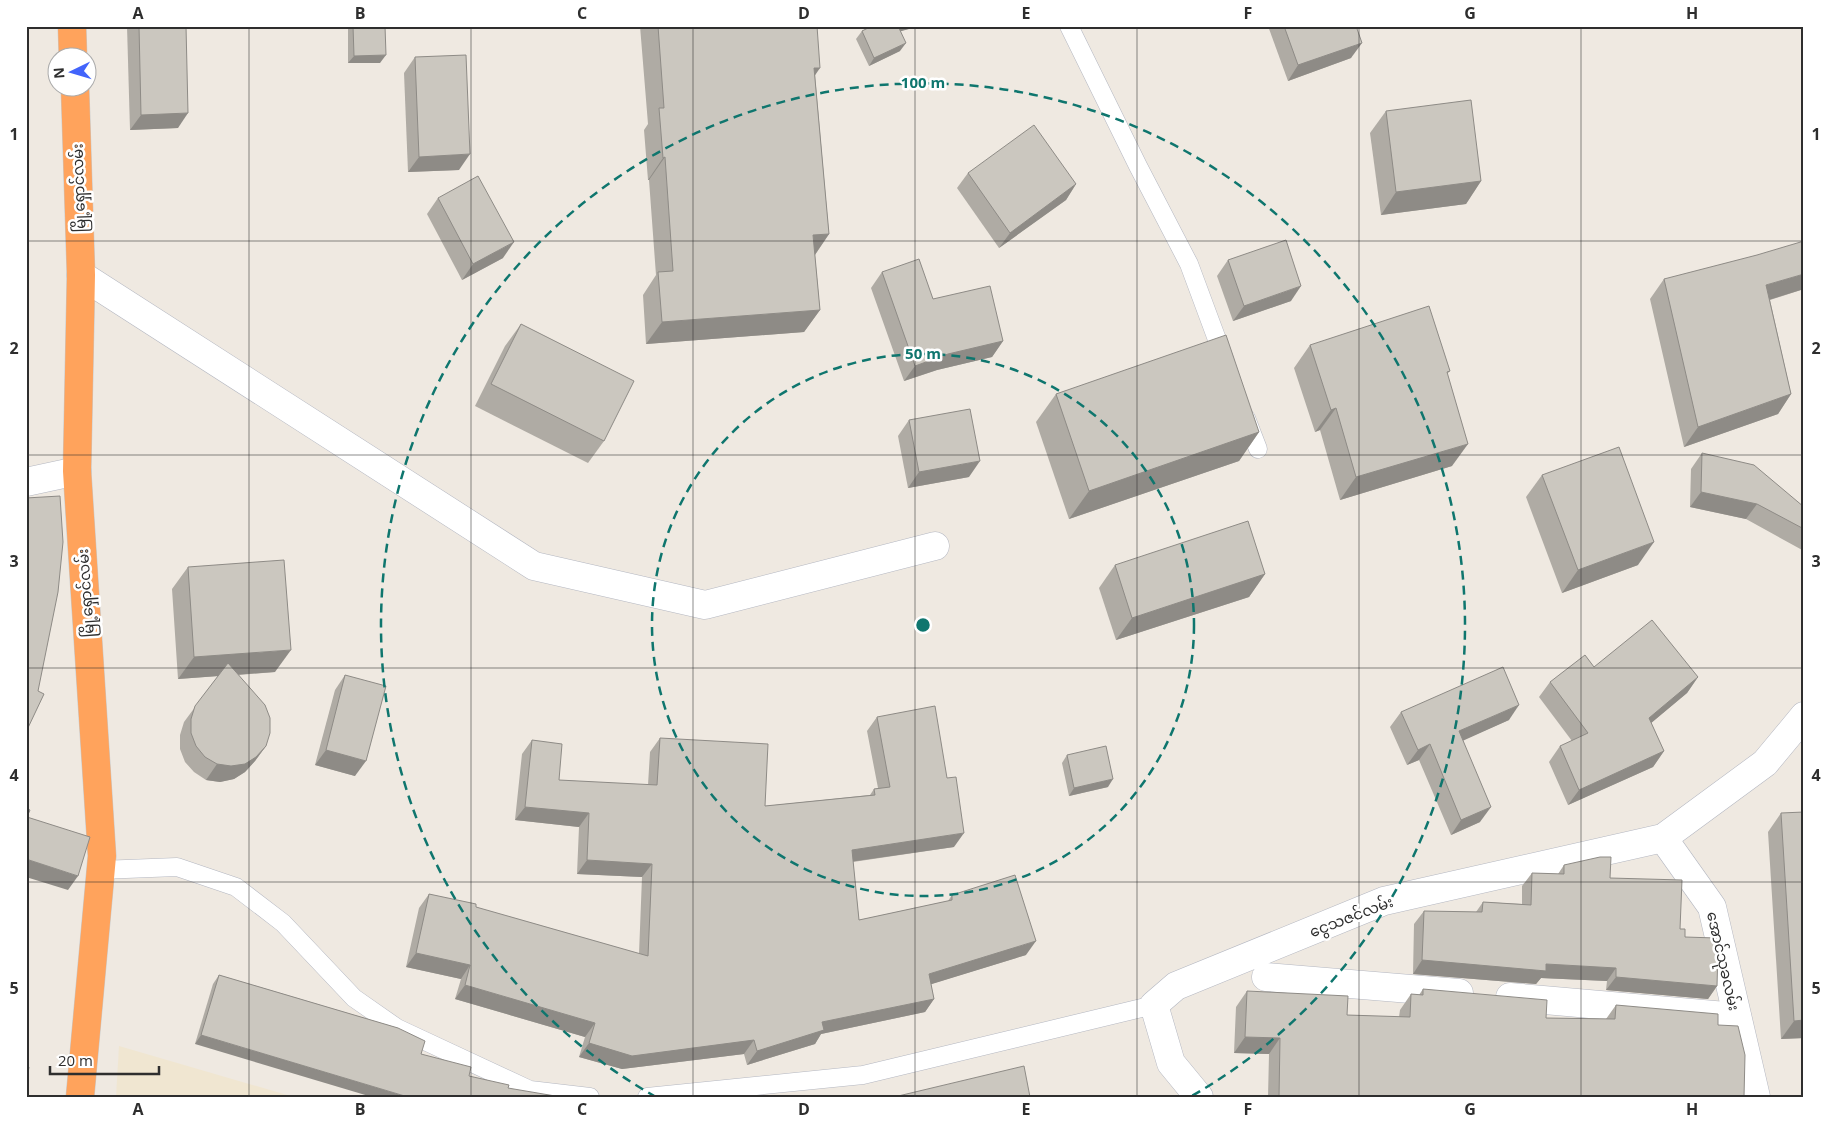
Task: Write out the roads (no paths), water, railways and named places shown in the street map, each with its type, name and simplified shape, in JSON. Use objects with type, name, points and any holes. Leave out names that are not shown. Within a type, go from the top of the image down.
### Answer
[{"type":"highway","points":[[72,26],[73,48]]},
{"type":"highway","name":"မြို့ရှောင်လမ်း","points":[[75,98],[81,274],[77,471],[102,856],[80,1097]]},
{"type":"street","points":[[81,274],[534,566],[705,605],[935,546]]},
{"type":"street","points":[[26,482],[77,471]]},
{"type":"street","points":[[1663,838],[1765,764],[1804,716]]},
{"type":"street","name":"ငွေသဇင်လမ်း","points":[[1154,1005],[1176,986],[1384,901],[1663,838]]},
{"type":"street","name":"အောင်သုခလမ်း","points":[[1663,838],[1712,907],[1756,1097]]},
{"type":"street","points":[[1266,977],[1737,1017]]},
{"type":"street","points":[[1154,1005],[1170,1063],[1199,1097]]},
{"type":"lane","points":[[1069,26],[1188,264],[1230,375]]},
{"type":"lane","points":[[1240,403],[1258,449]]},
{"type":"lane","points":[[100,870],[177,867],[236,887],[283,923],[354,998],[397,1028],[530,1090],[590,1097]]},
{"type":"lane","points":[[647,1097],[863,1075],[1154,1005]]}]
